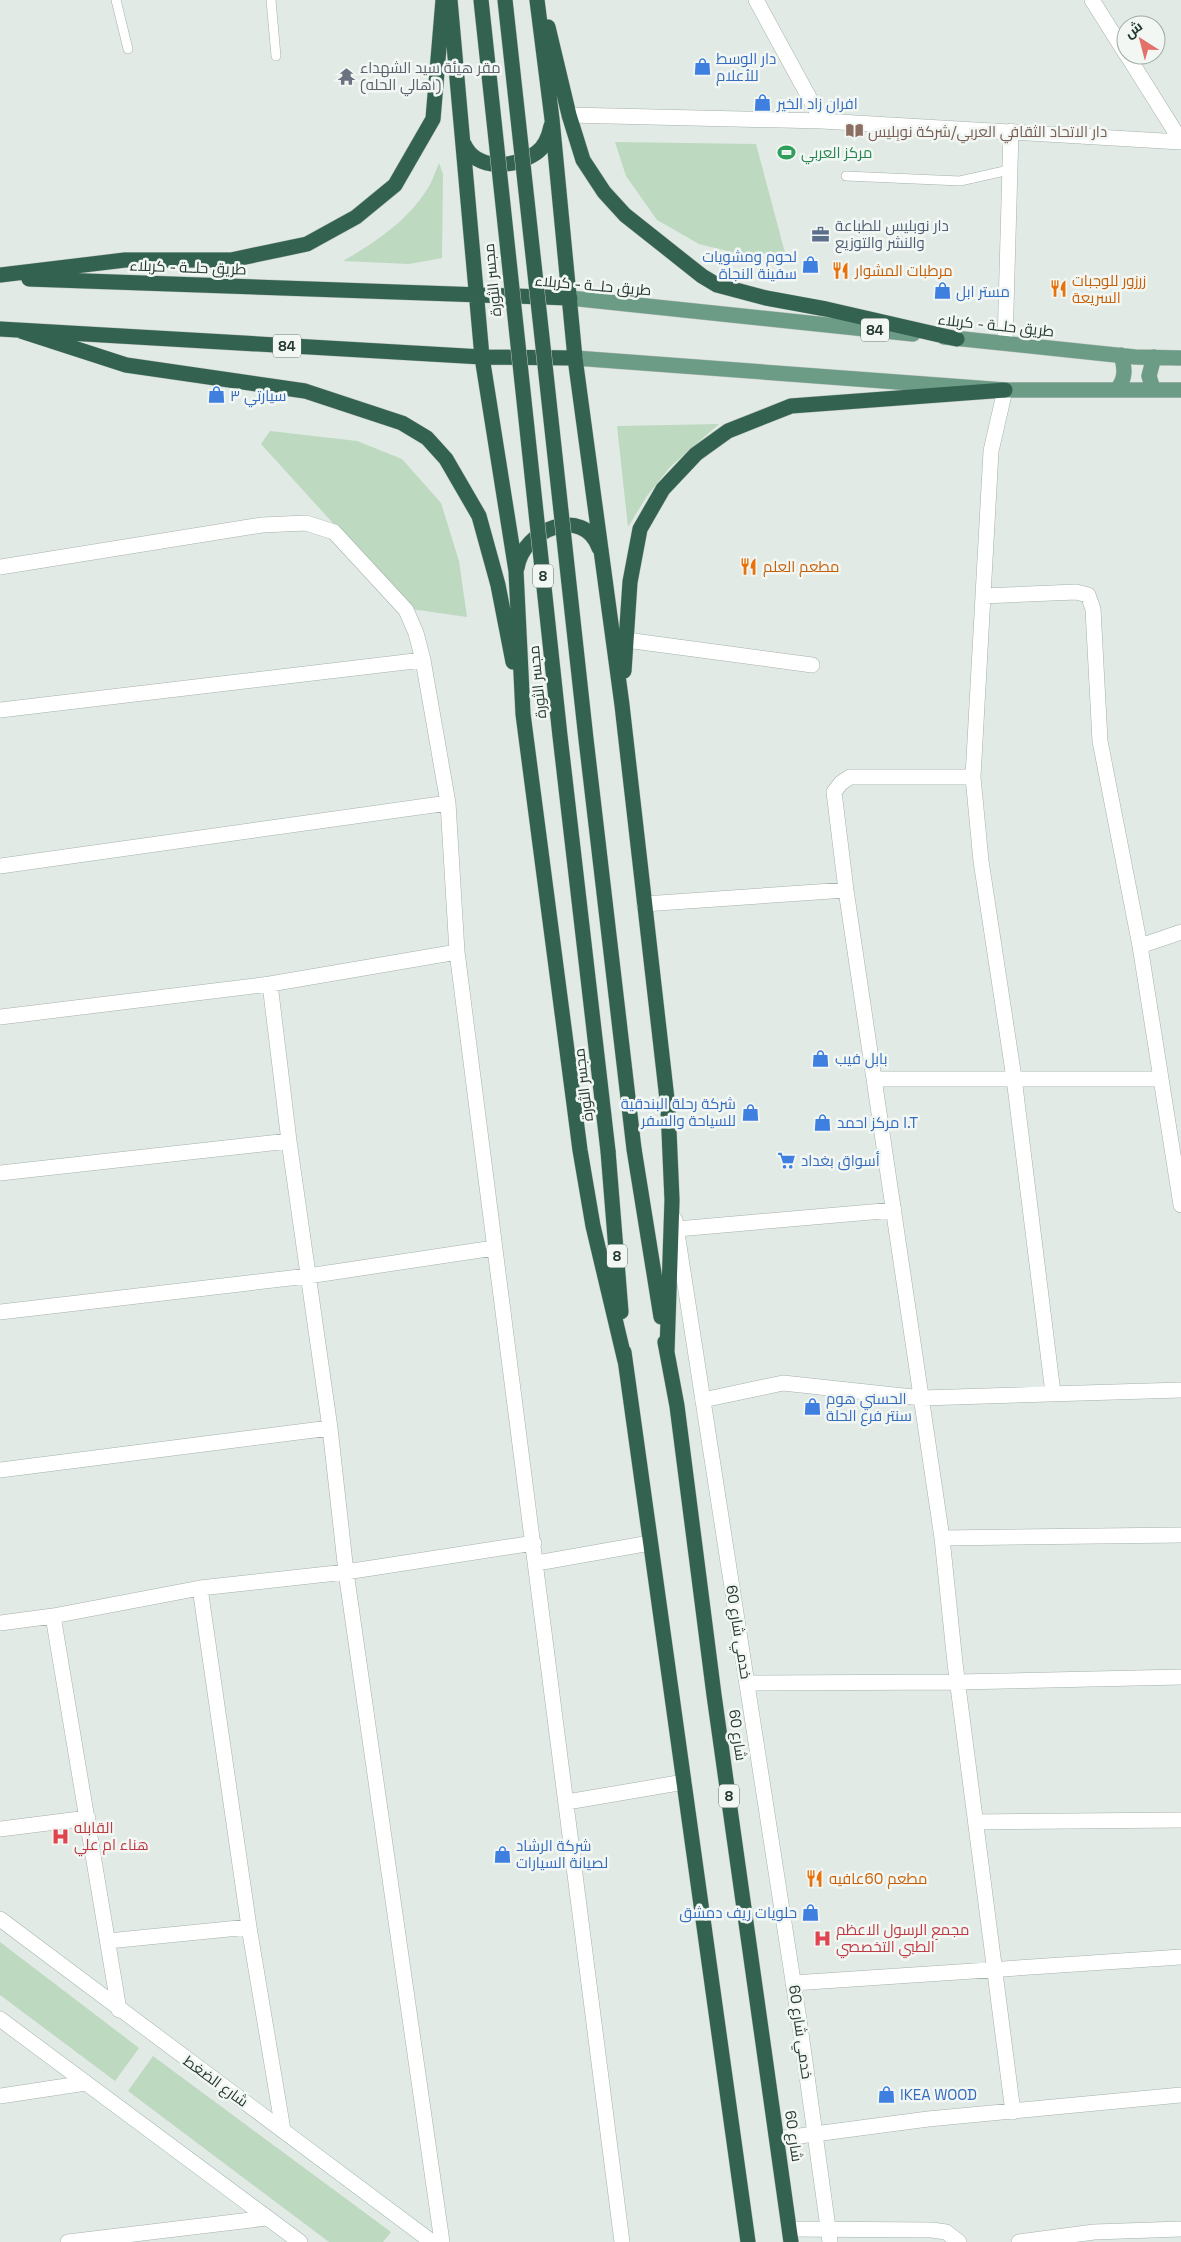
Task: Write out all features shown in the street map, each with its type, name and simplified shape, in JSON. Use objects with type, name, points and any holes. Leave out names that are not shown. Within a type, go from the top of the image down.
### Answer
[{"type":"highway","points":[[0,276],[125,260],[230,260],[307,244],[356,217],[395,185],[433,119],[443,0]]},
{"type":"highway","points":[[450,0],[482,357],[516,571],[523,714]]},
{"type":"highway","name":"مجسر الثورة","points":[[480,0],[559,726],[608,1151],[625,1361]]},
{"type":"highway","name":"8","points":[[505,0],[584,719],[634,1149],[667,1351]]},
{"type":"highway","points":[[537,0],[552,119],[575,358],[622,705],[668,1108],[672,1200],[667,1351]]},
{"type":"highway","points":[[542,0],[569,115],[583,160],[604,192],[625,215],[702,276],[717,284],[766,298],[826,309],[957,339]]},
{"type":"highway","points":[[463,140],[468,151],[478,161],[501,164],[514,162],[537,153],[549,136],[552,119]]},
{"type":"highway","name":"طريق حلــة - كربلاء","points":[[0,276],[570,298]]},
{"type":"highway","name":"84","points":[[0,329],[482,357],[575,358]]},
{"type":"highway","points":[[21,331],[126,365],[305,391],[402,423],[427,438],[446,459],[480,516],[498,585],[523,714],[580,1150],[593,1226],[625,1361]]},
{"type":"highway","points":[[622,705],[630,582],[640,529],[663,489],[696,454],[728,431],[791,406],[1005,390]]},
{"type":"highway","points":[[516,571],[518,561],[528,543],[535,536],[553,527],[574,527],[594,536],[602,560]]},
{"type":"highway","name":"شارع 60","points":[[667,1351],[677,1406],[714,1696],[791,2236]]},
{"type":"highway","name":"8","points":[[625,1361],[748,2242]]},
{"type":"main road","name":"طريق حلــة - كربلاء","points":[[570,298],[957,339],[1121,355],[1181,358]]},
{"type":"main road","points":[[1117,389],[1123,380],[1124,372],[1121,355]]},
{"type":"main road","points":[[1153,389],[1149,376],[1154,357]]},
{"type":"main road","name":"84","points":[[575,358],[1005,390],[1181,390]]},
{"type":"street","points":[[756,0],[822,121]]},
{"type":"street","points":[[1092,0],[1116,38]]},
{"type":"street","points":[[1133,65],[1181,141]]},
{"type":"street","points":[[569,115],[822,121],[1181,141]]},
{"type":"street","points":[[1005,343],[1010,131]]},
{"type":"street","points":[[1005,390],[991,451],[973,777],[981,861],[1014,1078],[1053,1393]]},
{"type":"street","points":[[0,567],[262,525],[306,523],[334,532],[406,610],[416,633],[423,660],[448,803],[457,952],[494,1248],[537,1563],[622,2242]]},
{"type":"street","points":[[983,596],[1076,592],[1088,596],[1093,609],[1100,741],[1140,946],[1181,1200]]},
{"type":"street","points":[[626,640],[812,664]]},
{"type":"street","points":[[0,710],[423,660]]},
{"type":"street","points":[[973,777],[850,777],[841,783],[834,792],[846,890],[942,1538],[958,1682],[1013,2112]]},
{"type":"street","points":[[0,866],[448,803]]},
{"type":"street","points":[[644,904],[846,890]]},
{"type":"street","points":[[1140,946],[1181,932]]},
{"type":"street","points":[[0,1017],[270,984],[457,952]]},
{"type":"street","points":[[270,984],[289,1141],[330,1428],[346,1572],[442,2242]]},
{"type":"street","points":[[874,1079],[1161,1079]]},
{"type":"street","points":[[0,1173],[289,1141]]},
{"type":"street","name":"خدمي شارع 60","points":[[672,1200],[794,1983],[829,2236]]},
{"type":"street","points":[[677,1229],[894,1210]]},
{"type":"street","points":[[0,1312],[308,1276],[494,1248]]},
{"type":"street","points":[[703,1400],[783,1383],[922,1398],[1181,1390]]},
{"type":"street","points":[[0,1470],[330,1428]]},
{"type":"street","points":[[942,1538],[1181,1535]]},
{"type":"street","points":[[0,1623],[53,1616],[200,1588],[346,1572],[534,1543]]},
{"type":"street","points":[[537,1563],[650,1543]]},
{"type":"street","points":[[200,1588],[249,1927],[283,2130]]},
{"type":"street","points":[[53,1616],[120,2010]]},
{"type":"street","points":[[747,1683],[958,1682],[1181,1677]]},
{"type":"street","points":[[567,1802],[684,1782]]},
{"type":"street","points":[[0,1829],[88,1818]]},
{"type":"street","points":[[976,1822],[1181,1820]]},
{"type":"street","name":"شارع الضغط","points":[[0,1919],[432,2242]]},
{"type":"street","points":[[108,1941],[249,1927]]},
{"type":"street","points":[[794,1983],[1181,1957]]},
{"type":"street","points":[[0,2019],[300,2242]]},
{"type":"street","points":[[0,2096],[86,2083]]},
{"type":"street","points":[[777,2139],[928,2119],[1181,2095]]},
{"type":"street","points":[[68,2242],[267,2218]]},
{"type":"street","points":[[1019,2242],[1094,2232],[1181,2229]]},
{"type":"street","points":[[791,2236],[829,2236],[932,2230],[946,2232],[959,2242]]},
{"type":"lane","points":[[116,0],[128,49]]},
{"type":"lane","points":[[271,0],[276,56]]},
{"type":"lane","points":[[846,176],[960,181],[1009,170]]},
{"type":"green space","points":[[615,142],[756,144],[785,253],[739,254],[699,244],[657,220],[626,176]]},
{"type":"green space","points":[[439,163],[443,174],[442,258],[409,264],[343,261],[389,231],[409,212],[428,188]]},
{"type":"green space","points":[[719,424],[670,467],[647,496],[628,527],[617,426]]},
{"type":"green space","points":[[270,431],[357,441],[402,459],[441,503],[459,561],[467,617],[411,609],[261,444]]},
{"type":"green space","points":[[0,1942],[139,2048],[115,2081],[0,1995]]},
{"type":"green space","points":[[153,2056],[391,2232],[383,2242],[329,2242],[128,2091]]},
{"type":"place","name":"دار الوسط للأعلام","points":[[702,67]]},
{"type":"place","name":"مقر هيئة سيد الشهداء (اهالي الحله)","points":[[346,76]]},
{"type":"place","name":"افران زاد الخير","points":[[763,103]]},
{"type":"place","name":"دار الاتحاد الثقافي العربي/شركة نوبِليس","points":[[854,131]]},
{"type":"place","name":"مركز العربي","points":[[787,152]]},
{"type":"place","name":"دار نوبليس للطباعة والنشر والتوزيع","points":[[821,234]]},
{"type":"place","name":"لحوم ومشويات سفينة النجاة","points":[[811,265]]},
{"type":"place","name":"مرطبات المشوار","points":[[841,270]]},
{"type":"place","name":"زرزور للوجبات السريعة","points":[[1058,289]]},
{"type":"place","name":"مستر ابل","points":[[942,291]]},
{"type":"place","name":"سيارتي ٣","points":[[216,395]]},
{"type":"place","name":"مطعم العلم","points":[[749,566]]},
{"type":"place","name":"بابل فيب","points":[[821,1058]]},
{"type":"place","name":"شركة رحلة البندقية للسياحة والسفر","points":[[750,1112]]},
{"type":"place","name":"مركز احمد I.T","points":[[823,1122]]},
{"type":"place","name":"أسواق بغداد","points":[[787,1160]]},
{"type":"place","name":"الحسني هوم سنتر فرع الحلة","points":[[812,1407]]},
{"type":"place","name":"القابله هناء ام علي","points":[[60,1836]]},
{"type":"place","name":"شركة الرشاد لصيانة السيارات","points":[[502,1854]]},
{"type":"place","name":"مطعم 60عافيه","points":[[815,1878]]},
{"type":"place","name":"حلويات ريف دمشق","points":[[811,1912]]},
{"type":"place","name":"مجمع الرسول الاعظم الطبي التخصصي","points":[[822,1938]]},
{"type":"place","name":"IKEA WOOD","points":[[886,2094]]}]
